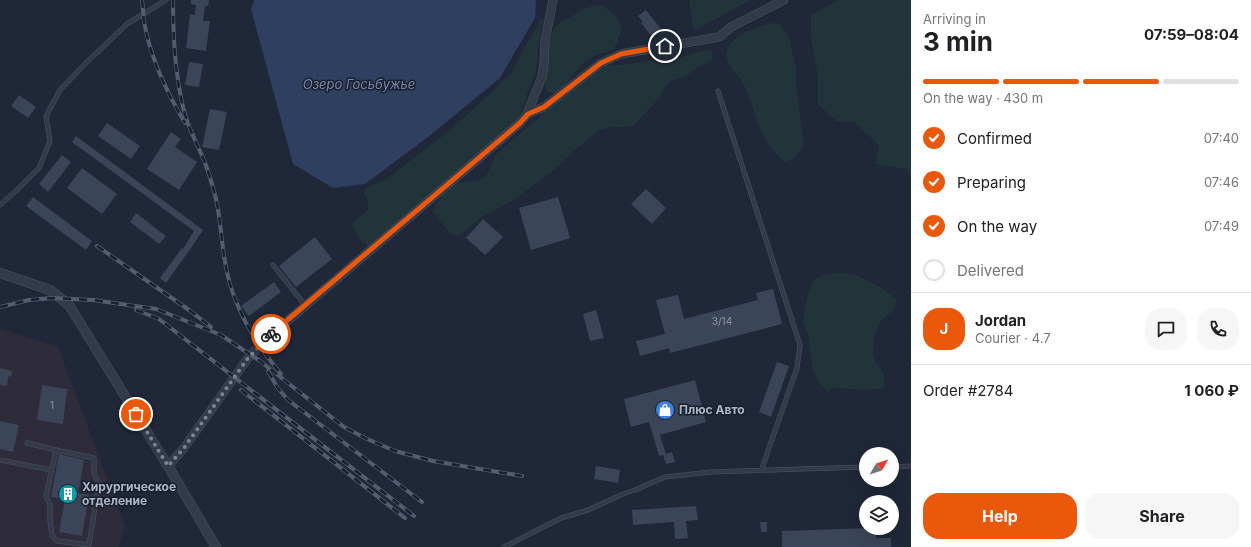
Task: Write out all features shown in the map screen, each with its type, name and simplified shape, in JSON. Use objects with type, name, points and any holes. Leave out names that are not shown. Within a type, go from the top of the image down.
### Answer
[{"type":"street","points":[[168,466],[184,448],[248,358],[265,340],[520,123],[528,114],[542,77],[545,42],[553,0]]},
{"type":"street","points":[[528,114],[544,107],[601,63],[621,54],[719,37],[731,27],[784,0]]},
{"type":"street","points":[[0,273],[50,290],[69,305],[216,547]]},
{"type":"lane","points":[[0,205],[39,168],[50,141],[46,116],[60,90],[127,24],[166,0]]},
{"type":"lane","points":[[718,91],[800,345],[797,368],[761,471]]},
{"type":"lane","points":[[273,265],[305,305]]},
{"type":"lane","points":[[27,443],[94,458],[94,473],[99,483],[89,545],[57,541],[52,535],[50,504],[46,496],[56,450]]},
{"type":"lane","points":[[0,460],[52,470]]},
{"type":"lane","points":[[899,467],[911,466]]},
{"type":"lane","points":[[504,547],[561,518],[588,510],[665,477],[711,472],[859,467]]},
{"type":"shaded area","points":[[689,0],[750,0],[694,31]]},
{"type":"shaded area","points":[[838,0],[911,0],[911,176],[906,169],[875,164],[879,145],[854,122],[836,121],[818,104],[818,77],[811,37],[811,15]]},
{"type":"shaded area","points":[[596,5],[608,9],[622,26],[617,43],[613,50],[586,60],[559,92],[555,94],[547,92],[545,85],[547,50],[553,31],[560,22],[581,10]]},
{"type":"shaded area","points":[[544,18],[539,43],[536,72],[527,94],[526,102],[517,121],[369,247],[363,243],[352,226],[355,220],[368,210],[364,192],[366,188],[387,179],[449,131],[512,73],[540,20]]},
{"type":"shaded area","points":[[772,23],[780,24],[789,36],[796,69],[796,86],[804,145],[792,160],[784,162],[765,140],[747,90],[742,81],[729,65],[726,56],[730,45],[739,36],[752,29]]},
{"type":"shaded area","points":[[709,50],[712,52],[712,59],[710,62],[698,67],[686,76],[674,80],[668,84],[661,96],[633,126],[599,130],[548,175],[514,200],[482,217],[460,235],[452,235],[433,212],[436,204],[452,185],[460,182],[476,181],[486,176],[496,154],[569,92],[607,65],[620,65],[653,60],[665,62],[700,51]]},
{"type":"shaded area","points":[[841,272],[855,275],[870,282],[885,290],[897,299],[895,307],[879,323],[874,338],[873,354],[875,361],[884,374],[884,388],[867,390],[835,388],[828,391],[816,377],[813,368],[807,331],[803,323],[807,299],[811,287],[817,278]]},
{"type":"shaded area","points":[[0,329],[58,347],[125,526],[119,547],[0,547]]},
{"type":"water","name":"Озеро Госьбужье","points":[[254,0],[536,0],[535,18],[500,78],[428,137],[365,184],[333,188],[293,164],[251,9]]},
{"type":"building","points":[[191,0],[209,0],[208,6],[205,6],[203,21],[210,21],[206,51],[186,48],[190,14],[195,15],[196,5],[191,4]]},
{"type":"building","points":[[646,10],[661,29],[652,37],[641,23],[643,22],[638,16]]},
{"type":"building","points":[[189,62],[203,64],[199,87],[185,85]]},
{"type":"building","points":[[19,95],[36,107],[28,118],[11,106]]},
{"type":"building","points":[[210,109],[227,112],[219,150],[202,147]]},
{"type":"building","points":[[107,123],[140,146],[131,159],[98,136]]},
{"type":"building","points":[[171,132],[181,139],[175,147],[197,162],[179,190],[147,169]]},
{"type":"building","points":[[76,136],[203,230],[166,283],[160,278],[182,248],[183,249],[194,231],[72,142]]},
{"type":"building","points":[[62,155],[71,162],[48,192],[39,184]]},
{"type":"building","points":[[82,168],[117,194],[102,214],[67,188]]},
{"type":"building","points":[[646,189],[666,208],[652,224],[631,204]]},
{"type":"building","points":[[33,197],[92,241],[86,250],[26,206]]},
{"type":"building","points":[[558,197],[570,238],[531,250],[519,208]]},
{"type":"building","points":[[136,213],[166,236],[159,244],[130,222]]},
{"type":"building","points":[[483,219],[503,237],[485,255],[466,238]]},
{"type":"building","points":[[315,237],[332,259],[296,287],[279,266]]},
{"type":"building","points":[[274,282],[281,292],[249,316],[241,306]]},
{"type":"building","points":[[773,289],[782,324],[670,353],[669,348],[640,356],[636,341],[665,334],[656,300],[678,295],[684,319],[758,300],[756,293]]},
{"type":"building","points":[[596,310],[604,338],[590,341],[583,314]]},
{"type":"building","points":[[777,362],[789,366],[771,417],[759,412]]},
{"type":"building","points":[[0,368],[12,371],[11,377],[8,376],[7,386],[0,385]]},
{"type":"building","name":"Плюс Авто","points":[[695,380],[706,422],[660,435],[666,454],[672,452],[675,462],[666,464],[663,455],[659,456],[649,422],[631,427],[624,399]]},
{"type":"building","points":[[42,385],[67,389],[63,424],[37,420]]},
{"type":"building","points":[[0,421],[19,425],[13,452],[0,449]]},
{"type":"building","name":"Хирургическое отделение","points":[[59,454],[84,460],[78,493],[89,495],[82,536],[59,532],[65,499],[51,497]]},
{"type":"building","points":[[596,466],[620,470],[618,483],[594,479]]},
{"type":"building","points":[[696,506],[698,520],[686,521],[688,538],[675,539],[674,522],[633,525],[632,510]]},
{"type":"building","points":[[760,522],[767,522],[767,532],[761,532]]},
{"type":"building","points":[[859,529],[859,535],[876,535],[876,538],[891,538],[891,547],[782,547],[782,531]]},
{"type":"railway","points":[[142,0],[144,21],[150,48],[171,99],[185,123]]},
{"type":"railway","points":[[173,0],[174,45],[180,92],[187,121],[204,160],[214,191],[219,213],[224,258],[229,282],[240,310],[254,337],[281,374]]},
{"type":"railway","points":[[97,246],[211,327]]},
{"type":"railway","points":[[0,307],[29,300],[52,298],[93,300],[156,309],[221,335],[260,361],[344,427],[367,439],[395,451],[433,461],[522,476]]},
{"type":"railway","points":[[136,310],[159,319],[414,516]]},
{"type":"railway","points":[[268,371],[277,387],[288,400],[422,502]]},
{"type":"railway","points":[[241,390],[405,518]]},
{"type":"way so far","points":[[136,414],[168,466],[184,448],[248,358],[271,334]]},
{"type":"place","name":"Плюс Авто","points":[[665,410]]},
{"type":"place","name":"Хирургическое отделение","points":[[68,494]]},
{"type":"route","points":[[271,334],[520,123],[528,114],[544,107],[601,63],[621,54],[665,46]]}]
